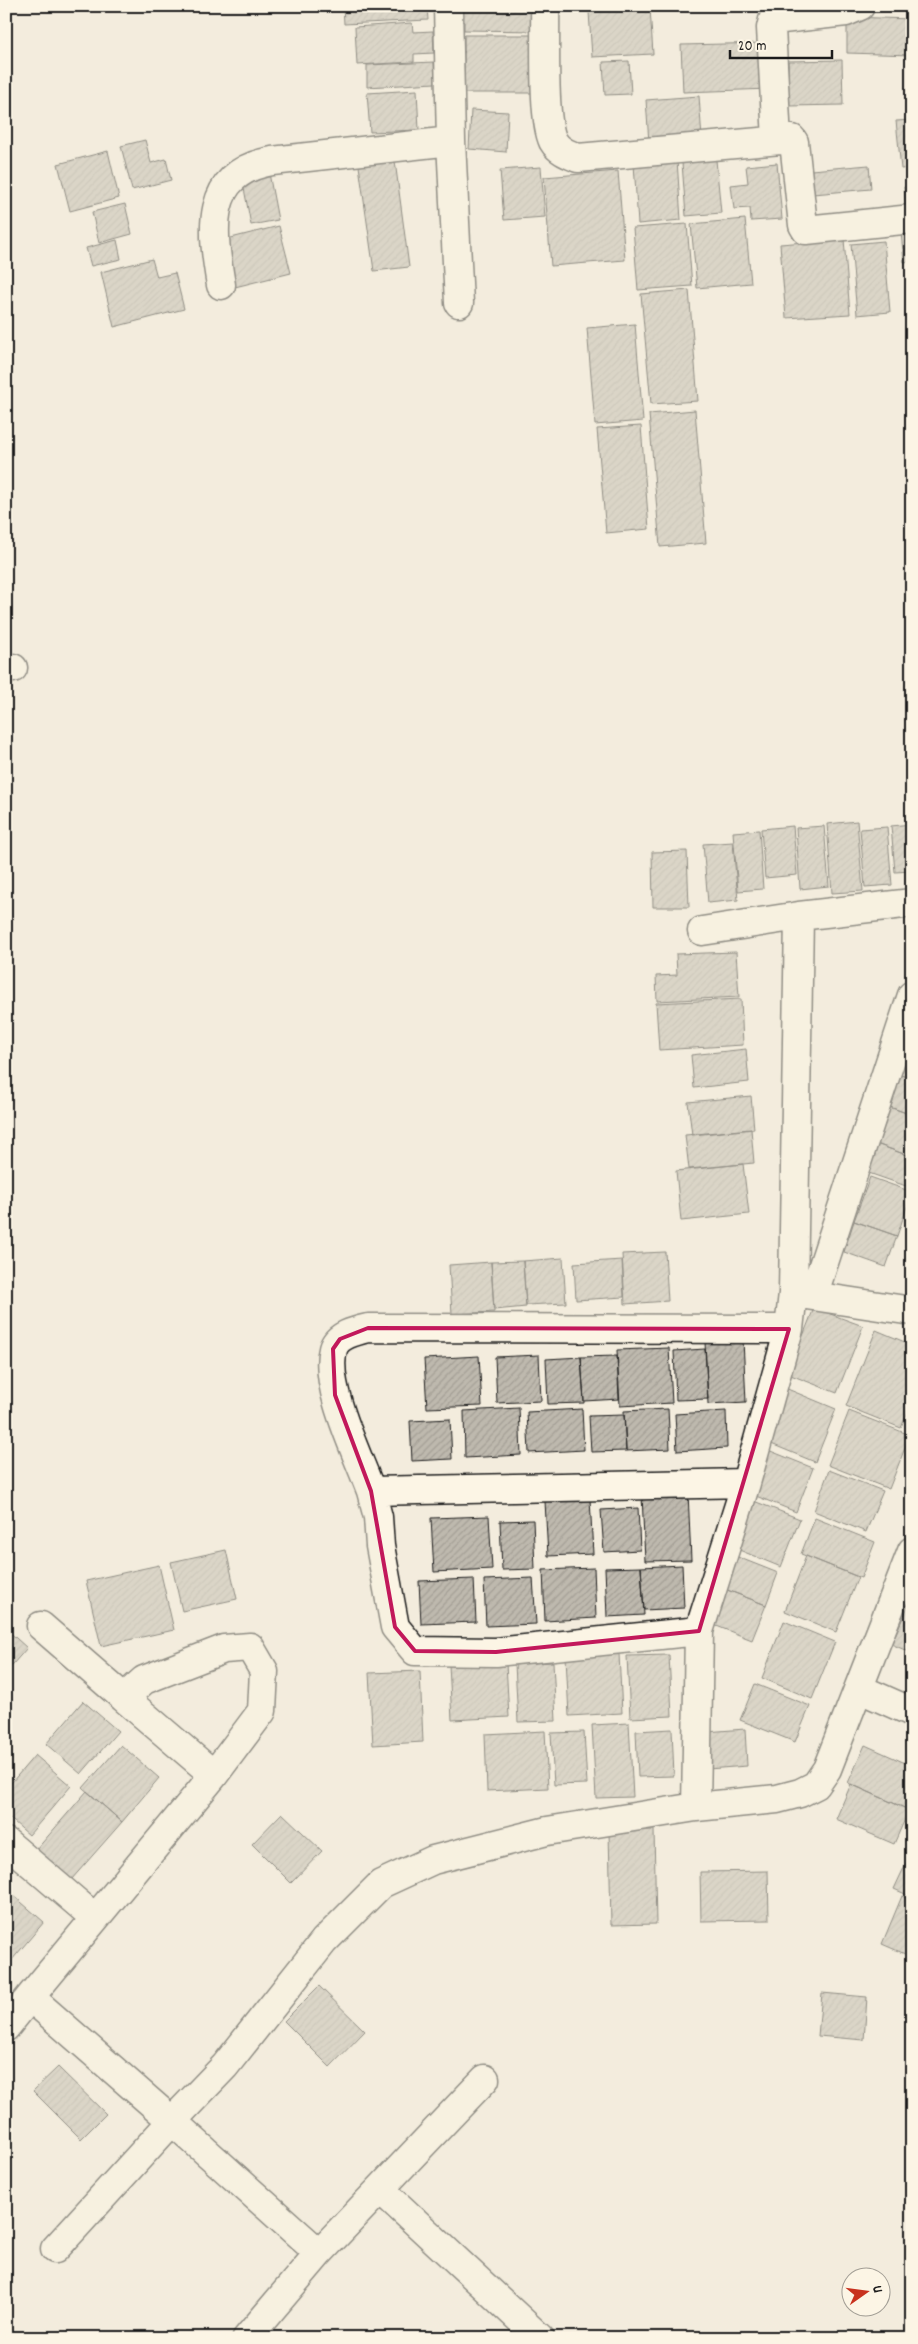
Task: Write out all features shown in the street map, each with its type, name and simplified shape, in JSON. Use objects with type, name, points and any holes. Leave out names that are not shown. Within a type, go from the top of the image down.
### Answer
[{"type":"street","points":[[448,6],[451,141],[459,303]]},
{"type":"street","points":[[545,6],[548,121],[554,141],[563,152],[578,158],[792,139],[794,142],[803,225],[806,230],[912,219]]},
{"type":"street","points":[[777,140],[772,21],[777,18],[846,12],[860,6]]},
{"type":"street","points":[[221,285],[214,244],[214,222],[217,202],[226,186],[242,171],[256,164],[272,161],[451,141]]},
{"type":"street","points":[[702,931],[799,916],[912,903]]},
{"type":"street","points":[[799,916],[803,1294]]},
{"type":"street","points":[[696,1808],[699,1632],[746,1483],[789,1329],[912,995]]},
{"type":"street","points":[[803,1294],[912,1311]]},
{"type":"street","points":[[699,1632],[496,1652],[415,1651],[395,1627],[380,1546],[378,1517],[371,1491],[335,1395],[333,1348],[340,1338],[352,1332],[368,1328],[789,1329]]},
{"type":"street","points":[[371,1491],[746,1483]]},
{"type":"street","points":[[56,2249],[172,2121],[226,2066],[324,1941],[381,1884],[433,1860],[547,1831],[696,1808],[776,1799],[800,1793],[816,1784],[827,1769],[860,1689],[912,1551]]},
{"type":"street","points":[[41,1626],[214,1775]]},
{"type":"street","points":[[6,2027],[214,1775],[262,1711],[264,1671],[250,1647],[224,1649],[144,1680],[124,1698]]},
{"type":"street","points":[[860,1689],[912,1712]]},
{"type":"street","points":[[6,1842],[96,1918]]},
{"type":"street","points":[[30,1997],[319,2253]]},
{"type":"street","points":[[253,2336],[319,2253],[485,2079]]},
{"type":"street","points":[[380,2189],[540,2338]]},
{"type":"highlighted area","points":[[368,1328],[789,1329],[699,1631],[496,1652],[415,1651],[395,1627],[371,1491],[335,1395],[333,1349],[340,1339]]},
{"type":"building","points":[[343,6],[427,6],[428,20],[344,24]]},
{"type":"building","points":[[464,6],[540,6],[539,31],[464,30]]},
{"type":"building","points":[[650,8],[653,54],[592,57],[589,12]]},
{"type":"building","points":[[847,17],[912,19],[912,55],[847,53]]},
{"type":"building","points":[[412,23],[413,32],[433,31],[434,53],[414,54],[414,62],[357,65],[355,27]]},
{"type":"building","points":[[464,35],[536,35],[536,93],[464,93]]},
{"type":"building","points":[[769,43],[771,89],[683,92],[681,45]]},
{"type":"building","points":[[842,60],[843,105],[789,106],[788,61]]},
{"type":"building","points":[[629,61],[631,94],[605,95],[603,62]]},
{"type":"building","points":[[434,62],[435,83],[367,87],[367,65]]},
{"type":"building","points":[[417,90],[419,130],[370,132],[367,93]]},
{"type":"building","points":[[699,96],[702,139],[649,143],[646,100]]},
{"type":"building","points":[[471,110],[508,112],[506,152],[469,149]]},
{"type":"building","points":[[912,120],[912,168],[901,169],[896,121]]},
{"type":"building","points":[[145,140],[151,163],[166,159],[171,180],[132,190],[121,146]]},
{"type":"building","points":[[108,151],[119,198],[70,211],[58,164]]},
{"type":"building","points":[[677,160],[681,220],[638,224],[634,164]]},
{"type":"building","points":[[716,160],[721,213],[686,216],[682,163]]},
{"type":"building","points":[[395,161],[409,267],[374,271],[359,166]]},
{"type":"building","points":[[777,163],[782,219],[751,221],[750,208],[734,209],[731,185],[748,183],[746,166]]},
{"type":"building","points":[[869,165],[871,189],[813,194],[811,170]]},
{"type":"building","points":[[541,167],[545,217],[504,220],[500,170]]},
{"type":"building","points":[[618,171],[625,260],[551,266],[544,177]]},
{"type":"building","points":[[269,173],[278,220],[251,225],[242,178]]},
{"type":"building","points":[[912,186],[912,210],[906,211],[904,187]]},
{"type":"building","points":[[125,204],[132,234],[99,243],[92,212]]},
{"type":"building","points":[[745,219],[751,283],[697,288],[691,224]]},
{"type":"building","points":[[687,224],[692,286],[638,290],[633,228]]},
{"type":"building","points":[[279,226],[291,273],[231,288],[219,241]]},
{"type":"building","points":[[912,231],[912,261],[904,262],[901,232]]},
{"type":"building","points":[[844,239],[850,314],[786,318],[780,244]]},
{"type":"building","points":[[117,240],[121,259],[91,266],[86,248]]},
{"type":"building","points":[[884,241],[890,312],[857,315],[851,244]]},
{"type":"building","points":[[152,259],[157,277],[175,273],[184,309],[114,327],[101,272]]},
{"type":"building","points":[[689,290],[698,401],[651,404],[641,294]]},
{"type":"building","points":[[635,324],[643,421],[595,425],[587,328]]},
{"type":"building","points":[[695,410],[706,543],[660,547],[649,414]]},
{"type":"building","points":[[641,426],[649,529],[606,533],[597,429]]},
{"type":"building","points":[[857,821],[863,891],[832,893],[827,824]]},
{"type":"building","points":[[912,824],[912,871],[895,872],[891,826]]},
{"type":"building","points":[[793,826],[797,875],[765,878],[761,829]]},
{"type":"building","points":[[824,826],[829,886],[800,889],[796,828]]},
{"type":"building","points":[[887,827],[892,885],[865,887],[860,829]]},
{"type":"building","points":[[759,830],[763,889],[738,891],[733,832]]},
{"type":"building","points":[[733,842],[738,900],[708,903],[703,844]]},
{"type":"building","points":[[687,851],[689,907],[653,907],[652,852]]},
{"type":"building","points":[[736,952],[739,997],[657,1001],[656,976],[677,975],[676,954]]},
{"type":"building","points":[[741,999],[743,1045],[659,1050],[656,1003]]},
{"type":"building","points":[[912,1037],[912,1079],[893,1072]]},
{"type":"building","points":[[746,1049],[749,1082],[694,1088],[691,1055]]},
{"type":"building","points":[[889,1071],[912,1079],[912,1115],[878,1103]]},
{"type":"building","points":[[751,1096],[754,1129],[692,1135],[688,1102]]},
{"type":"building","points":[[887,1106],[912,1115],[912,1157],[874,1143]]},
{"type":"building","points":[[751,1129],[754,1163],[689,1169],[685,1135]]},
{"type":"building","points":[[876,1144],[912,1157],[912,1169],[906,1186],[866,1172]]},
{"type":"building","points":[[743,1164],[749,1214],[681,1221],[676,1171]]},
{"type":"building","points":[[870,1177],[912,1192],[897,1236],[854,1221]]},
{"type":"building","points":[[854,1221],[897,1236],[886,1267],[844,1252]]},
{"type":"building","points":[[665,1252],[668,1301],[625,1304],[622,1254]]},
{"type":"building","points":[[563,1258],[566,1303],[526,1305],[523,1261]]},
{"type":"building","points":[[622,1260],[624,1297],[576,1300],[574,1263]]},
{"type":"building","points":[[523,1261],[526,1307],[494,1310],[491,1262]]},
{"type":"building","points":[[491,1262],[494,1312],[452,1314],[449,1265]]},
{"type":"building","points":[[814,1308],[863,1326],[837,1393],[788,1374]]},
{"type":"building","points":[[876,1330],[912,1345],[912,1402],[901,1428],[846,1406]]},
{"type":"building","points":[[743,1340],[746,1402],[708,1404],[705,1342]]},
{"type":"building","points":[[669,1348],[672,1403],[620,1406],[617,1350]]},
{"type":"building","points":[[705,1349],[708,1399],[676,1400],[674,1351]]},
{"type":"building","points":[[539,1355],[541,1401],[497,1403],[495,1357]]},
{"type":"building","points":[[479,1356],[482,1406],[427,1408],[424,1359]]},
{"type":"building","points":[[617,1356],[619,1399],[584,1401],[581,1357]]},
{"type":"building","points":[[581,1357],[584,1403],[548,1404],[546,1359]]},
{"type":"building","points":[[785,1388],[836,1409],[815,1462],[764,1441]]},
{"type":"building","points":[[519,1408],[521,1455],[465,1458],[464,1411]]},
{"type":"building","points":[[582,1409],[584,1450],[529,1453],[527,1412]]},
{"type":"building","points":[[668,1409],[670,1449],[626,1451],[624,1411]]},
{"type":"building","points":[[726,1411],[727,1448],[677,1451],[675,1414]]},
{"type":"building","points":[[849,1411],[910,1435],[889,1489],[828,1465]]},
{"type":"building","points":[[624,1415],[626,1451],[591,1452],[589,1416]]},
{"type":"building","points":[[450,1419],[452,1459],[412,1461],[410,1421]]},
{"type":"building","points":[[763,1448],[813,1468],[796,1512],[746,1492]]},
{"type":"building","points":[[829,1470],[883,1491],[866,1532],[814,1511]]},
{"type":"building","points":[[688,1492],[691,1560],[645,1561],[642,1495]]},
{"type":"building","points":[[746,1498],[800,1519],[781,1567],[727,1545]]},
{"type":"building","points":[[590,1499],[593,1554],[548,1556],[545,1501]]},
{"type":"building","points":[[638,1508],[640,1550],[604,1552],[601,1510]]},
{"type":"building","points":[[489,1516],[492,1569],[434,1572],[431,1518]]},
{"type":"building","points":[[815,1518],[875,1542],[861,1578],[801,1554]]},
{"type":"building","points":[[533,1520],[535,1569],[502,1570],[500,1521]]},
{"type":"building","points":[[226,1550],[237,1599],[182,1611],[171,1562]]},
{"type":"building","points":[[735,1556],[778,1573],[766,1605],[722,1588]]},
{"type":"building","points":[[806,1556],[858,1577],[836,1632],[785,1611]]},
{"type":"building","points":[[159,1565],[174,1630],[101,1646],[86,1581]]},
{"type":"building","points":[[682,1565],[684,1608],[644,1610],[641,1567]]},
{"type":"building","points":[[641,1567],[644,1615],[607,1617],[605,1568]]},
{"type":"building","points":[[594,1568],[596,1618],[545,1621],[543,1570]]},
{"type":"building","points":[[533,1578],[536,1624],[486,1626],[484,1580]]},
{"type":"building","points":[[474,1579],[476,1622],[421,1624],[419,1581]]},
{"type":"building","points":[[722,1588],[766,1605],[752,1640],[709,1623]]},
{"type":"building","points":[[912,1598],[912,1653],[891,1644]]},
{"type":"building","points":[[784,1621],[835,1642],[812,1699],[762,1678]]},
{"type":"building","points":[[6,1629],[27,1648],[6,1672]]},
{"type":"building","points":[[619,1654],[622,1713],[569,1716],[566,1657]]},
{"type":"building","points":[[669,1655],[672,1716],[630,1718],[627,1656]]},
{"type":"building","points":[[553,1662],[556,1721],[518,1722],[515,1664]]},
{"type":"building","points":[[506,1663],[509,1717],[452,1720],[449,1665]]},
{"type":"building","points":[[420,1671],[423,1742],[373,1745],[369,1673]]},
{"type":"building","points":[[755,1684],[810,1706],[795,1742],[740,1720]]},
{"type":"building","points":[[83,1701],[118,1731],[81,1774],[46,1744]]},
{"type":"building","points":[[629,1723],[633,1797],[596,1798],[592,1725]]},
{"type":"building","points":[[672,1729],[674,1776],[638,1777],[636,1731]]},
{"type":"building","points":[[745,1729],[747,1766],[708,1769],[706,1732]]},
{"type":"building","points":[[545,1731],[548,1788],[487,1791],[485,1734]]},
{"type":"building","points":[[584,1732],[587,1784],[554,1785],[551,1733]]},
{"type":"building","points":[[121,1745],[159,1778],[122,1822],[83,1788]]},
{"type":"building","points":[[865,1745],[912,1766],[912,1804],[909,1810],[848,1783]]},
{"type":"building","points":[[35,1755],[71,1786],[29,1835],[6,1815],[6,1789]]},
{"type":"building","points":[[851,1784],[909,1810],[894,1844],[836,1819]]},
{"type":"building","points":[[87,1791],[122,1822],[71,1880],[36,1850]]},
{"type":"building","points":[[282,1813],[322,1851],[291,1883],[252,1844]]},
{"type":"building","points":[[654,1830],[656,1924],[611,1925],[609,1831]]},
{"type":"building","points":[[909,1857],[912,1858],[912,1897],[894,1889]]},
{"type":"building","points":[[768,1871],[769,1920],[701,1921],[700,1872]]},
{"type":"building","points":[[6,1889],[44,1922],[6,1967]]},
{"type":"building","points":[[902,1896],[912,1901],[912,1957],[882,1944]]},
{"type":"building","points":[[319,1986],[365,2031],[330,2067],[284,2021]]},
{"type":"building","points":[[822,1993],[867,1997],[864,2040],[818,2036]]},
{"type":"building","points":[[58,2067],[106,2114],[81,2139],[33,2091]]}]
